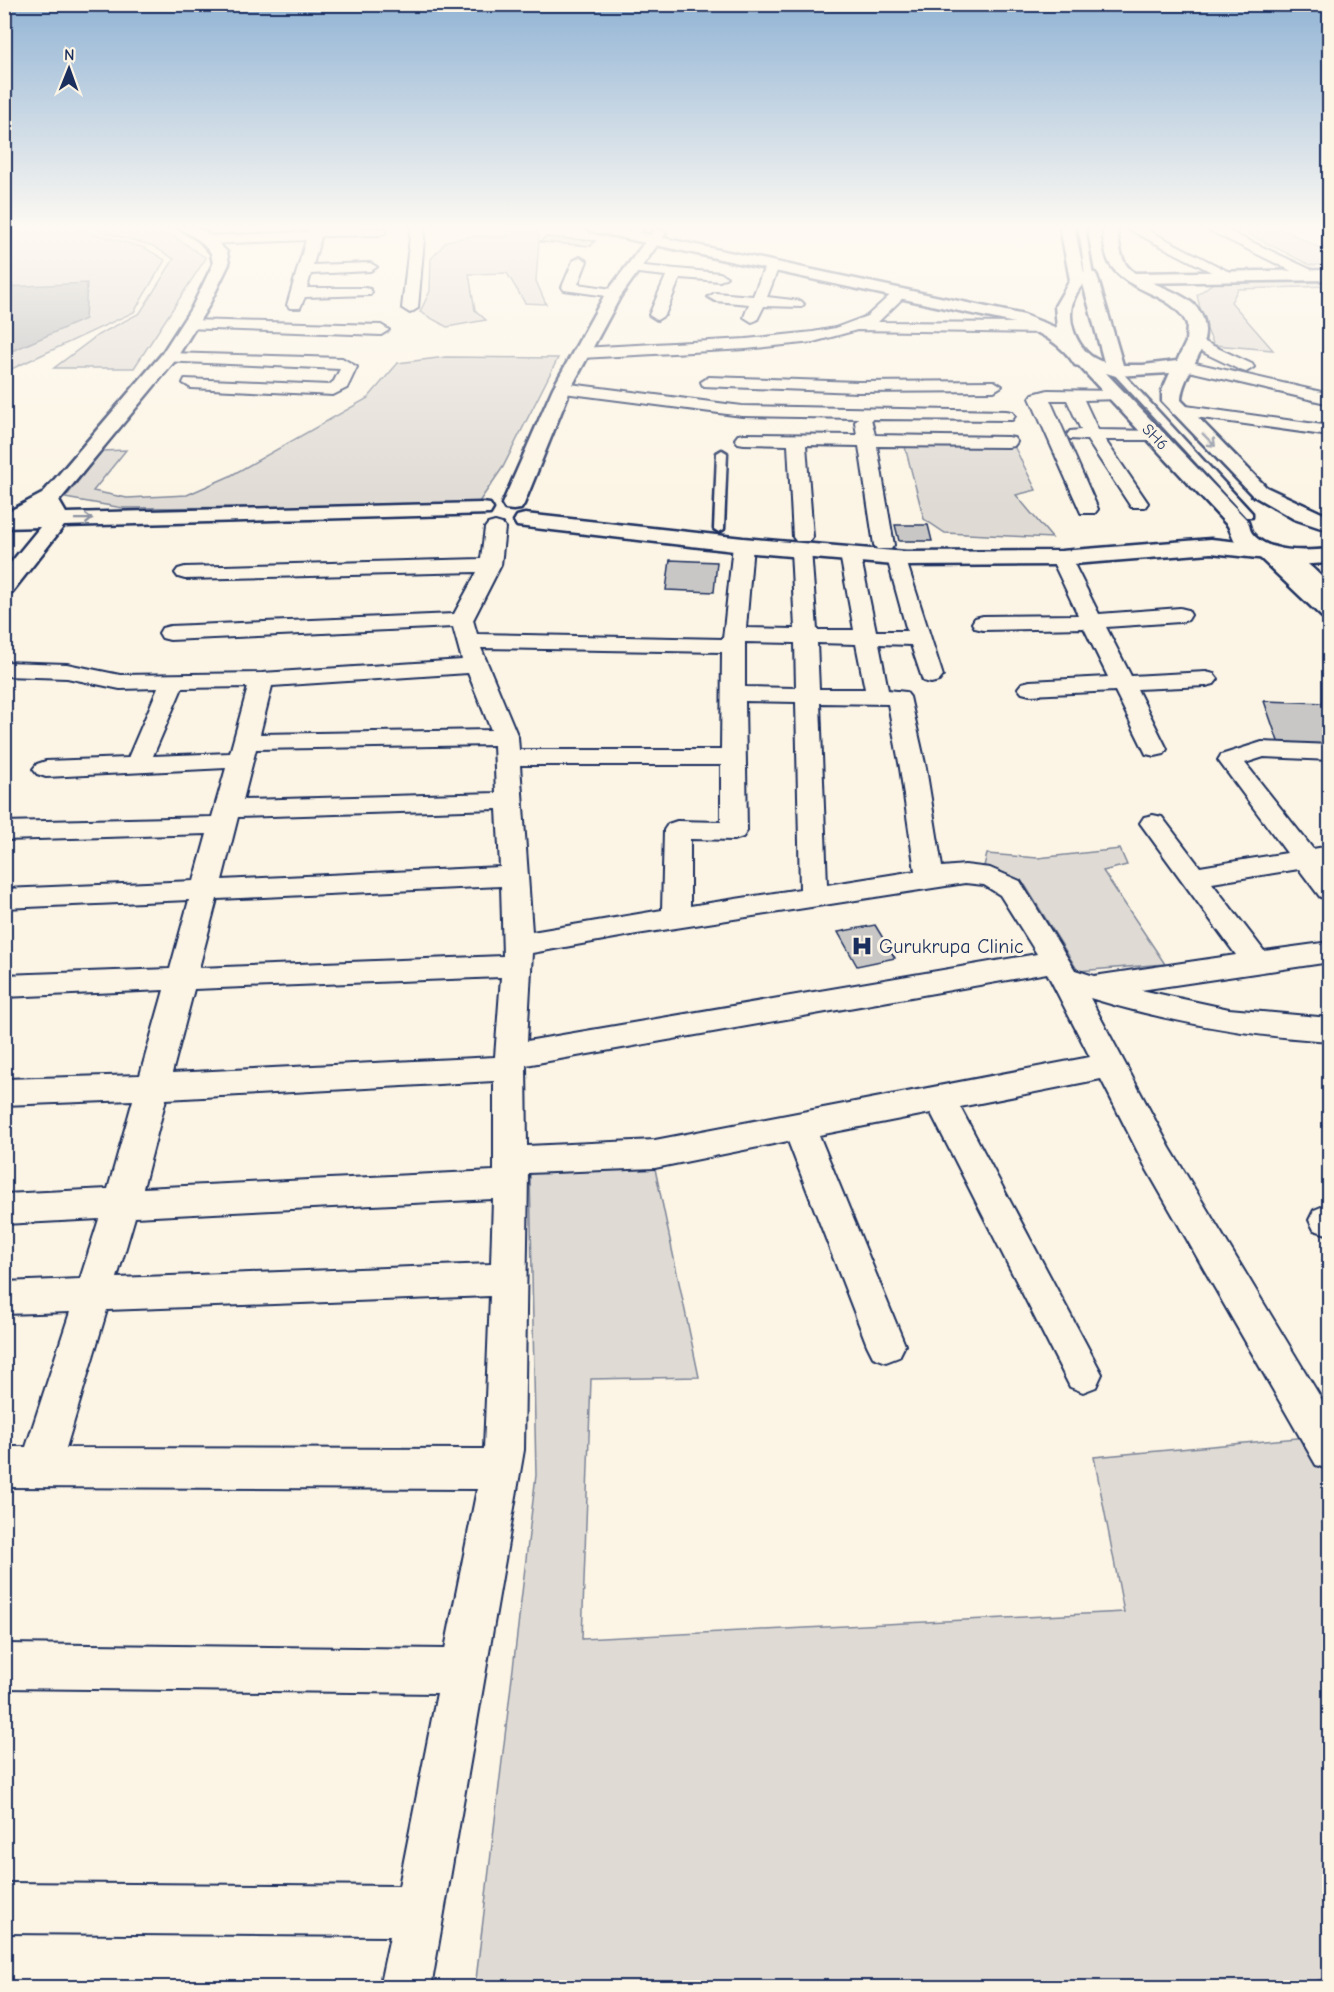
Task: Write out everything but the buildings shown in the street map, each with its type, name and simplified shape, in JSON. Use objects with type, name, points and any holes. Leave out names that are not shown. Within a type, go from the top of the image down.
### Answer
[{"type":"main road","points":[[4,587],[51,518],[168,358],[192,320]]},
{"type":"main road","points":[[504,516],[562,388],[599,320]]},
{"type":"main road","points":[[1024,320],[1054,333],[1077,355],[1116,371],[1158,371],[1182,365]]},
{"type":"main road","name":"SH6","points":[[1065,320],[1077,355],[1153,435],[1244,520],[1239,529],[1244,539],[1276,555],[1329,612]]},
{"type":"main road","points":[[1098,320],[1116,371]]},
{"type":"main road","points":[[1193,320],[1196,323],[1194,342],[1170,391],[1171,401],[1259,491],[1302,514],[1329,524]]},
{"type":"main road","points":[[5,525],[51,518],[504,516],[719,529],[802,543],[850,554],[1050,545],[1200,534],[1272,511],[1302,514]]},
{"type":"main road","points":[[504,516],[743,545],[802,543],[890,551],[1061,558],[1211,546],[1328,559]]},
{"type":"main road","points":[[5,525],[51,518]]},
{"type":"main road","points":[[1276,555],[1329,596]]},
{"type":"street","points":[[749,326],[751,320]]},
{"type":"street","points":[[581,353],[784,341],[822,336],[872,320]]},
{"type":"street","points":[[189,325],[381,330]]},
{"type":"street","points":[[858,326],[1044,328]]},
{"type":"street","points":[[1194,342],[1293,389]]},
{"type":"street","points":[[205,359],[210,350],[224,347],[338,350]]},
{"type":"street","points":[[168,358],[342,363],[349,367],[341,384],[333,390],[191,383]]},
{"type":"street","points":[[661,400],[717,382],[752,365]]},
{"type":"street","points":[[1182,365],[1329,399]]},
{"type":"street","points":[[717,382],[858,387],[994,386]]},
{"type":"street","points":[[717,382],[725,409]]},
{"type":"street","points":[[858,387],[890,551],[932,676]]},
{"type":"street","points":[[562,388],[725,409],[1006,416]]},
{"type":"street","points":[[1088,509],[1039,398],[1044,395],[1114,395]]},
{"type":"street","points":[[1073,395],[1092,435],[1138,503]]},
{"type":"street","points":[[1179,410],[1329,431]]},
{"type":"street","points":[[1055,435],[1153,435]]},
{"type":"street","points":[[744,439],[1008,442]]},
{"type":"street","points":[[797,440],[814,896]]},
{"type":"street","points":[[405,1988],[504,1450],[511,1172],[511,1062],[517,956],[506,747],[469,642],[504,516]]},
{"type":"street","points":[[676,918],[677,830],[734,831],[733,694],[743,545]]},
{"type":"street","points":[[850,554],[878,697]]},
{"type":"street","points":[[1061,558],[1155,749]]},
{"type":"street","points":[[185,573],[491,565]]},
{"type":"street","points":[[983,624],[1091,621],[1180,615]]},
{"type":"street","points":[[170,633],[469,642],[735,641],[806,637],[921,638]]},
{"type":"street","points":[[4,669],[67,671],[101,680],[120,682],[262,680],[469,642]]},
{"type":"street","points":[[1030,688],[1122,681],[1206,679]]},
{"type":"street","points":[[262,680],[121,1205],[94,1295],[22,1468],[500,1469]]},
{"type":"street","points":[[137,765],[173,681]]},
{"type":"street","points":[[733,694],[898,697],[913,768],[930,878]]},
{"type":"street","points":[[46,769],[137,765],[243,751],[506,747],[733,757]]},
{"type":"street","points":[[1329,753],[1262,749],[1230,760],[1317,857],[1329,890]]},
{"type":"street","points":[[4,831],[509,801]]},
{"type":"street","points":[[1153,823],[1257,963]]},
{"type":"street","points":[[1193,877],[1317,857]]},
{"type":"street","points":[[4,986],[517,956],[676,918],[930,878],[965,874],[990,877],[1010,888],[1071,975],[1110,1065],[1158,1158],[1329,1451]]},
{"type":"street","points":[[4,899],[513,876]]},
{"type":"street","points":[[4,1092],[152,1087],[511,1062],[1071,975],[1257,963],[1329,952]]},
{"type":"street","points":[[1071,975],[1133,1000],[1252,1024],[1329,1030]]},
{"type":"street","points":[[4,1209],[121,1205],[511,1172],[655,1154],[1110,1065]]},
{"type":"street","points":[[940,1099],[1083,1374]]},
{"type":"street","points":[[798,1126],[886,1345]]},
{"type":"street","points":[[4,1298],[508,1279]]},
{"type":"street","points":[[4,1666],[463,1671]]},
{"type":"street","points":[[4,1908],[419,1911]]},
{"type":"lane","points":[[1116,371],[1244,520]]},
{"type":"lane","points":[[719,529],[722,453]]},
{"type":"shaded area","points":[[5,320],[117,320],[5,372]]},
{"type":"shaded area","points":[[5,320],[83,320],[5,354]]},
{"type":"shaded area","points":[[127,320],[165,320],[134,368],[54,368],[98,335]]},
{"type":"shaded area","points":[[434,320],[486,320],[447,327]]},
{"type":"shaded area","points":[[1247,320],[1273,350],[1214,345],[1203,321]]},
{"type":"shaded area","points":[[446,357],[558,358],[503,467],[479,502],[298,507],[123,508],[65,498],[102,451],[126,450],[93,491],[127,498],[187,495],[230,476],[368,398],[398,363]]},
{"type":"shaded area","points":[[1014,446],[1036,490],[1016,495],[1052,538],[945,533],[924,519],[905,447]]},
{"type":"shaded area","points":[[1120,849],[1127,865],[1103,871],[1165,964],[1078,971],[1025,885],[984,866],[987,854],[1038,858]]},
{"type":"shaded area","points":[[654,1164],[699,1377],[591,1379],[582,1639],[1124,1612],[1094,1457],[1308,1437],[1330,1475],[1329,1977],[1292,1988],[475,1988],[536,1475],[530,1173]]},
{"type":"place","name":"Gurukrupa Clinic","points":[[862,946]]}]
